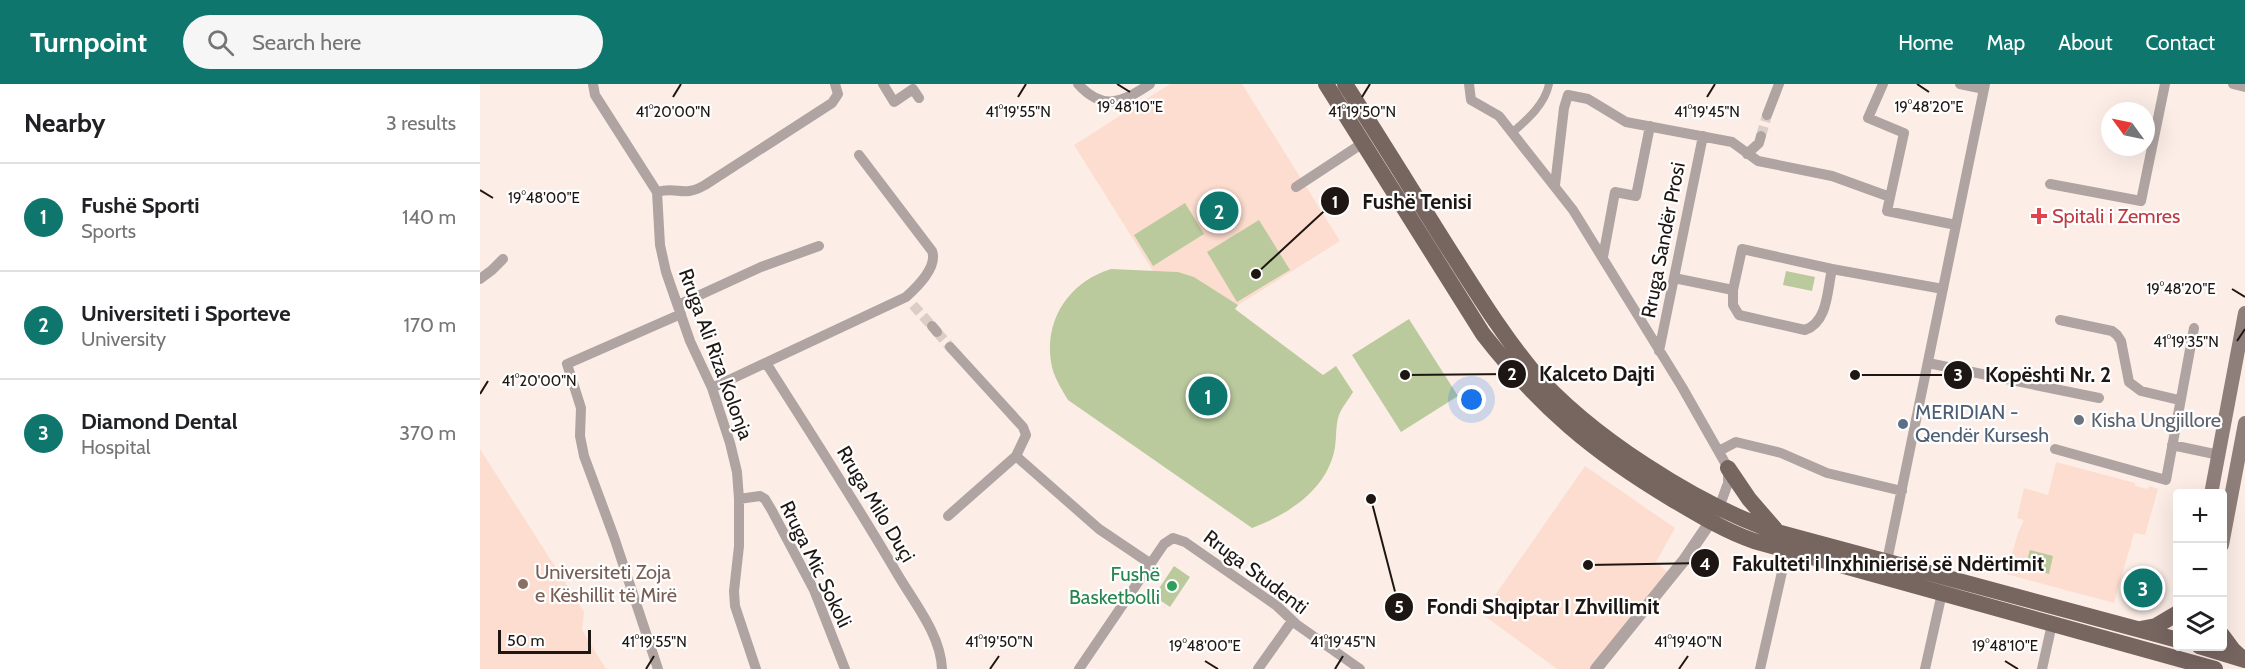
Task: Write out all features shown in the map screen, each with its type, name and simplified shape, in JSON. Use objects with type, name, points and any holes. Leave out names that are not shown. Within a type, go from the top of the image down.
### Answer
[{"type":"main road","points":[[1326,84],[1483,334],[1522,382],[1565,423],[1600,453],[1631,474],[1715,515],[2173,639]]},
{"type":"main road","points":[[1345,84],[1497,325],[1533,370],[1575,412],[1715,515],[1738,536],[2133,647],[2181,658],[2205,668]]},
{"type":"main road","points":[[2212,489],[2242,348],[2245,313]]},
{"type":"main road","points":[[2223,543],[2242,460],[2245,423]]},
{"type":"main road","points":[[1728,468],[1777,532]]},
{"type":"main road","points":[[2139,629],[2156,626],[2173,616]]},
{"type":"main road","points":[[2227,641],[2233,650],[2245,660]]},
{"type":"main road","points":[[2133,647],[2145,654],[2160,669]]},
{"type":"main road","points":[[2203,651],[2205,668]]},
{"type":"main road","points":[[2215,651],[2245,660]]},
{"type":"street","name":"Rruga Ali Riza Kolonja","points":[[593,84],[595,95],[657,192],[660,245],[679,310],[712,388],[730,443],[737,472],[739,499],[735,606],[756,669]]},
{"type":"street","points":[[657,192],[671,189],[690,193],[705,185],[832,103],[838,94],[835,84]]},
{"type":"street","points":[[883,84],[894,102],[913,89],[919,98]]},
{"type":"street","points":[[1078,84],[1103,101],[1116,102],[1131,97],[1150,84]]},
{"type":"street","name":"Rruga Sandër Prosi","points":[[1469,84],[1471,100],[1499,116],[1555,185],[1603,257],[1728,468]]},
{"type":"street","points":[[1513,132],[1537,109],[1547,94],[1549,84]]},
{"type":"street","points":[[1767,115],[1779,84]]},
{"type":"street","points":[[1882,84],[1868,118],[1904,133],[1887,211],[1956,225]]},
{"type":"street","points":[[1887,561],[1985,86],[1960,84]]},
{"type":"street","points":[[2050,184],[2141,201],[2164,84]]},
{"type":"street","points":[[2233,84],[2245,87]]},
{"type":"street","points":[[1555,185],[1564,108],[1568,95],[1588,99],[1626,122],[1732,142],[1758,161],[1832,176],[1890,197]]},
{"type":"street","name":"Rruga Sandër Prosi","points":[[1603,257],[1615,192],[1636,196],[1650,126]]},
{"type":"street","name":"Rruga Sandër Prosi","points":[[1659,351],[1703,136]]},
{"type":"street","points":[[1748,154],[1759,143],[1761,136]]},
{"type":"street","points":[[1296,187],[1363,143]]},
{"type":"street","points":[[712,388],[909,301],[933,264],[932,251],[859,155]]},
{"type":"street","points":[[658,669],[584,456],[580,436],[581,408],[567,364],[761,267],[819,246]]},
{"type":"street","points":[[1832,269],[1822,314],[1813,327],[1805,330],[1739,315],[1733,305],[1733,290],[1742,249],[1832,269],[1943,289]]},
{"type":"street","points":[[480,279],[503,259]]},
{"type":"street","points":[[1674,278],[1733,290]]},
{"type":"street","points":[[2060,320],[2112,331],[2121,341],[2127,377],[2134,387],[2141,391],[2179,400]]},
{"type":"street","points":[[2055,449],[2166,480],[2194,328]]},
{"type":"street","points":[[948,516],[1016,456],[1026,435],[1023,427],[950,346]]},
{"type":"street","name":"Rruga Milo Duçi","points":[[766,363],[863,516],[932,633],[942,659],[942,669]]},
{"type":"street","points":[[1928,363],[2099,398]]},
{"type":"street","points":[[1719,451],[1736,442],[1781,453],[1827,473],[1902,491]]},
{"type":"street","points":[[2172,445],[2218,455]]},
{"type":"street","points":[[1016,456],[1099,529],[1151,564]]},
{"type":"street","points":[[1596,669],[1685,559],[1715,515],[1728,483],[1728,468]]},
{"type":"street","name":"Rruga Mic Sokoli","points":[[739,499],[760,496],[771,509],[814,590],[845,669]]},
{"type":"street","name":"Rruga Studenti","points":[[1079,669],[1168,540],[1179,538],[1277,606],[1292,621],[1360,669]]},
{"type":"street","points":[[1760,669],[1787,550]]},
{"type":"street","points":[[1925,669],[1942,593]]},
{"type":"street","points":[[1258,669],[1292,621]]},
{"type":"street","points":[[2042,669],[2052,624]]},
{"type":"shaded area","points":[[1170,84],[1242,84],[1340,241],[1238,305],[1194,277],[1178,272],[1153,271],[1074,145]]},
{"type":"shaded area","name":"Universiteti Zoja e Këshillit të Mirë","points":[[480,449],[584,612],[582,630],[606,669],[480,669]]},
{"type":"shaded area","points":[[2056,462],[2135,483],[2135,486],[2148,489],[2149,486],[2158,489],[2145,535],[2134,533],[2114,603],[2006,574],[2024,520],[2017,518],[2024,488],[2048,495]]},
{"type":"shaded area","points":[[1585,466],[1675,528],[1656,562],[1672,576],[1596,669],[1557,669],[1482,614]]},
{"type":"green space","points":[[1185,203],[1204,234],[1153,266],[1134,235]]},
{"type":"green space","points":[[1259,220],[1290,270],[1237,302],[1207,252]]},
{"type":"green space","points":[[1111,269],[1178,272],[1194,277],[1238,305],[1235,309],[1323,375],[1336,366],[1353,392],[1339,415],[1335,448],[1329,466],[1313,490],[1303,500],[1291,509],[1252,528],[1068,400],[1055,377],[1051,362],[1050,346],[1056,316],[1063,304],[1084,282]]},
{"type":"green space","points":[[1786,271],[1815,277],[1812,291],[1783,285]]},
{"type":"green space","points":[[1409,319],[1458,396],[1401,432],[1352,355]]},
{"type":"green space","points":[[2030,550],[2053,556],[2049,574],[2025,567]]},
{"type":"green space","name":"Fushë Basketbolli","points":[[1174,566],[1190,577],[1170,607],[1154,596]]},
{"type":"tunnel","points":[[1761,136],[1767,115]]},
{"type":"tunnel","points":[[913,305],[932,326]]},
{"type":"tunnel","points":[[937,332],[950,347]]},
{"type":"place","name":"Universiteti i Sporteve","points":[[1219,211]]},
{"type":"place","name":"Spitali i Zemres","points":[[2039,216]]},
{"type":"place","name":"Fushë Tenisi","points":[[1256,274]]},
{"type":"place","name":"Kalceto Dajti","points":[[1405,375]]},
{"type":"place","name":"Kopështi Nr. 2","points":[[1855,375]]},
{"type":"place","name":"Fushë Sporti","points":[[1208,396]]},
{"type":"place","name":"Kisha Ungjillore","points":[[2079,420]]},
{"type":"place","name":"MERIDIAN - Qendër Kursesh","points":[[1903,424]]},
{"type":"place","name":"Fondi Shqiptar I Zhvillimit","points":[[1371,499]]},
{"type":"place","name":"Fakulteti i Inxhinierisë së Ndërtimit","points":[[1588,565]]},
{"type":"place","name":"Universiteti Zoja e Këshillit të Mirë","points":[[523,584]]},
{"type":"place","name":"Fushë Basketbolli","points":[[1172,586]]},
{"type":"place","name":"Diamond Dental","points":[[2143,588]]}]
